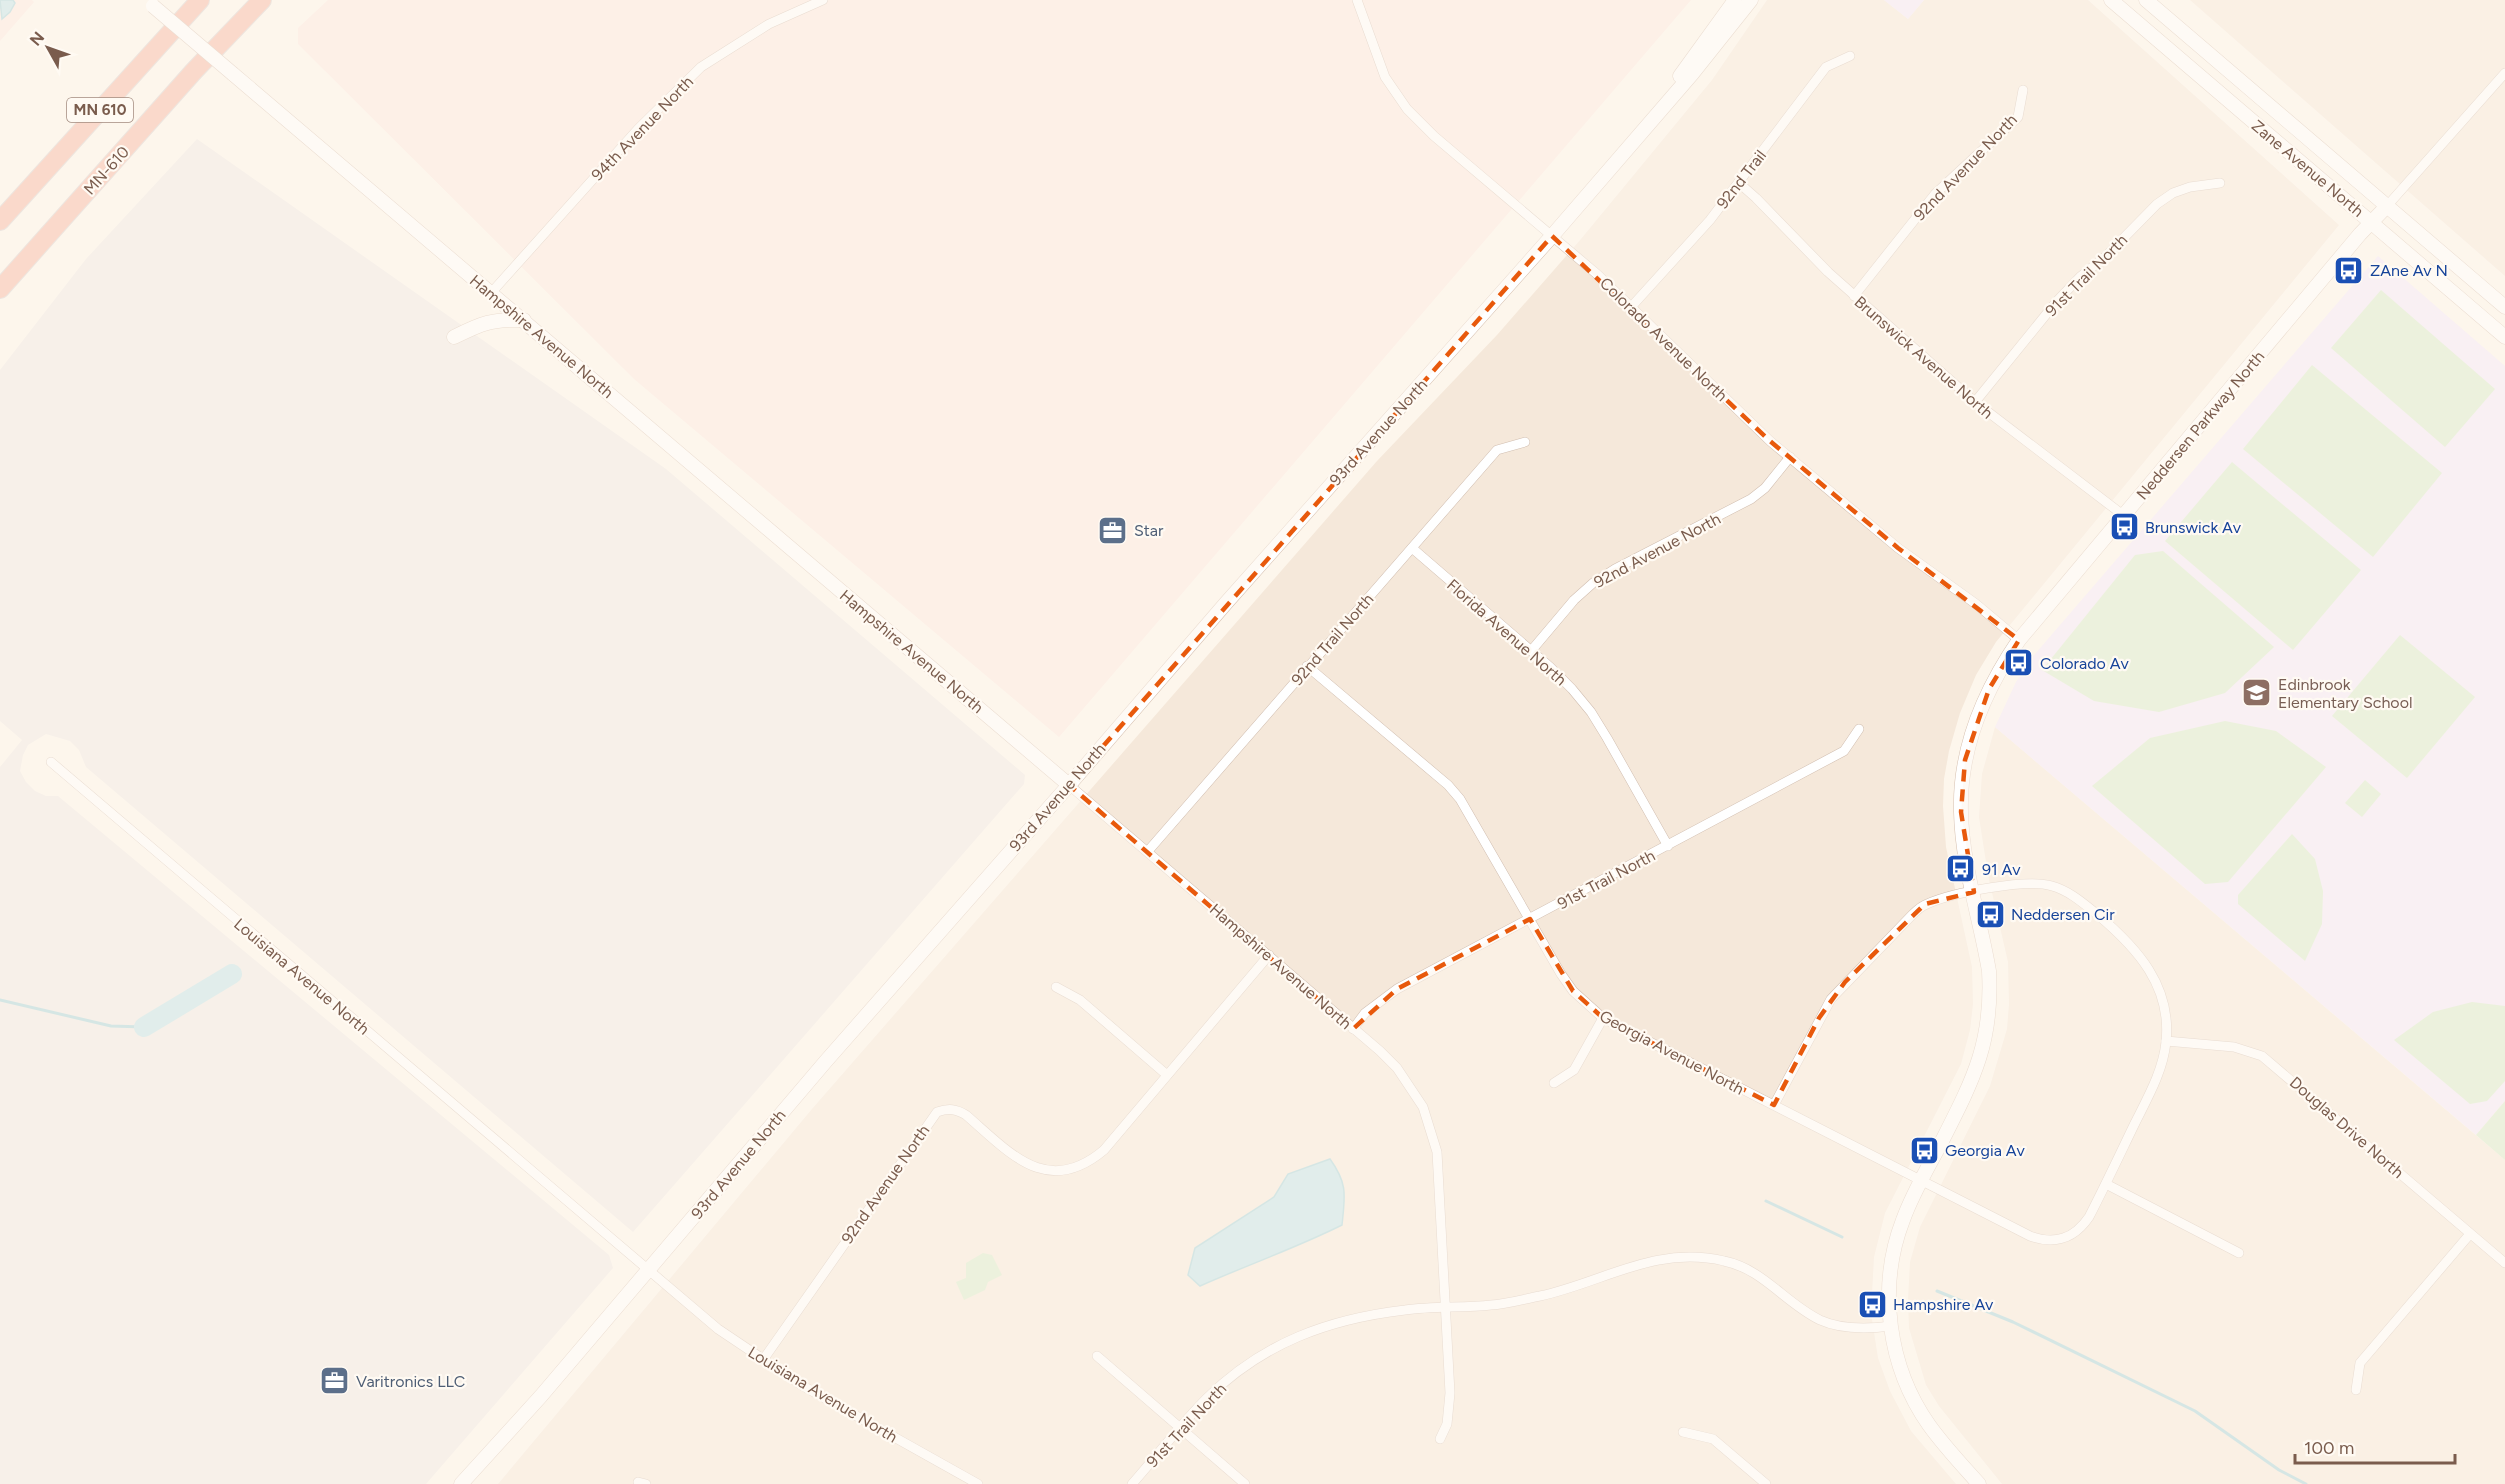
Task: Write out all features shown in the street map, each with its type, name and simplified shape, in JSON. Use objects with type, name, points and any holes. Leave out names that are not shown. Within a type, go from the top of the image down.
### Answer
[{"type":"highway","name":"MN 610","points":[[0,221],[200,0]]},
{"type":"highway","name":"MN-610","points":[[0,289],[194,71],[262,0]]},
{"type":"highway","points":[[0,300],[86,192]]},
{"type":"street","name":"94th Avenue North","points":[[491,293],[638,129],[701,67],[769,24],[822,0]]},
{"type":"street","name":"Colorado Avenue North","points":[[1357,0],[1385,77],[1407,109],[1434,136],[1632,306],[1752,424],[1790,457],[1898,548],[1976,604],[2019,640]]},
{"type":"street","name":"93rd Avenue North","points":[[1656,114],[1678,78],[1735,0]]},
{"type":"street","name":"93rd Avenue North","points":[[461,1484],[542,1396],[834,1052],[1226,603],[1552,236],[1692,74],[1751,0]]},
{"type":"street","name":"Zane Avenue North","points":[[2111,0],[2505,337]]},
{"type":"street","name":"Zane Avenue North","points":[[2146,0],[2505,308]]},
{"type":"street","name":"Hampshire Avenue North","points":[[149,3],[1148,851],[1397,1068],[1423,1107],[1437,1152],[1450,1393],[1447,1424],[1440,1439]]},
{"type":"street","name":"92nd Trail","points":[[1632,306],[1680,255],[1739,183],[1826,67],[1850,56]]},
{"type":"street","points":[[2387,206],[2505,73]]},
{"type":"street","name":"92nd Avenue North","points":[[1854,296],[1935,194],[2018,117],[2023,90]]},
{"type":"street","name":"Brunswick Avenue North","points":[[1739,183],[1854,296],[1975,402],[2123,515]]},
{"type":"street","name":"91st Trail North","points":[[1975,402],[2057,301],[2080,277],[2105,257],[2157,204],[2173,193],[2190,187],[2220,183]]},
{"type":"street","name":"Neddersen Parkway North","points":[[1979,1484],[1941,1441],[1917,1405],[1901,1368],[1891,1326],[1889,1289],[1894,1247],[1902,1222],[1968,1089],[1980,1062],[1986,1038],[1989,1015],[1989,971],[1963,842],[1960,812],[1965,760],[1978,714],[1989,689],[2019,640],[2371,222],[2387,206]]},
{"type":"street","points":[[454,337],[480,324],[496,320],[524,320]]},
{"type":"street","name":"92nd Trail North","points":[[1148,851],[1497,450],[1525,442]]},
{"type":"street","name":"92nd Avenue North","points":[[1531,651],[1574,600],[1593,583],[1751,499],[1765,488],[1790,457]]},
{"type":"street","name":"Florida Avenue North","points":[[1412,548],[1572,689],[1591,712],[1668,846]]},
{"type":"street","name":"Georgia Avenue North","points":[[1307,666],[1448,785],[1460,799],[1574,991],[1603,1018],[2043,1241],[2057,1241],[2070,1236],[2081,1228],[2089,1217],[2152,1088],[2166,1041]]},
{"type":"street","name":"91st Trail North","points":[[1353,1029],[1365,1013],[1397,989],[1844,751],[1859,729]]},
{"type":"street","name":"Louisiana Avenue North","points":[[51,762],[718,1329],[803,1386],[978,1484]]},
{"type":"street","points":[[1774,1105],[1819,1018],[1845,982],[1925,904],[1974,892],[2033,883],[2051,885],[2080,900],[2122,935],[2144,960],[2161,997],[2166,1021],[2166,1041]]},
{"type":"street","name":"92nd Avenue North","points":[[763,1360],[937,1112],[957,1109],[1028,1165],[1044,1171],[1077,1168],[1104,1150],[1269,955]]},
{"type":"street","points":[[1056,987],[1080,1000],[1167,1075]]},
{"type":"street","points":[[1554,1083],[1575,1070],[1603,1018]]},
{"type":"street","name":"Douglas Drive North","points":[[2166,1041],[2234,1047],[2262,1056],[2505,1263]]},
{"type":"street","points":[[2106,1184],[2239,1253]]},
{"type":"street","points":[[2355,1390],[2360,1363],[2470,1234]]},
{"type":"street","points":[[1445,1308],[1494,1305],[1542,1296],[1654,1259],[1677,1256],[1725,1261],[1748,1268],[1819,1320],[1839,1326],[1876,1328],[1891,1326]]},
{"type":"street","name":"91st Trail North","points":[[1132,1484],[1206,1399],[1234,1374],[1266,1352],[1300,1334],[1337,1322],[1409,1309],[1445,1308]]},
{"type":"street","points":[[1097,1356],[1245,1484]]},
{"type":"street","points":[[1683,1432],[1713,1439],[1766,1484]]},
{"type":"highlighted area","points":[[1552,236],[1770,441],[1898,548],[2019,640],[1989,689],[1965,760],[1961,812],[1974,892],[1925,904],[1845,982],[1819,1018],[1774,1105],[1603,1018],[1573,991],[1530,919],[1397,989],[1353,1029],[1069,785]]},
{"type":"shaded area","points":[[0,0],[32,0],[34,2],[0,41]]},
{"type":"shaded area","points":[[328,0],[1691,0],[1059,737],[634,379],[298,44],[298,28]]},
{"type":"shaded area","points":[[1767,0],[1884,0],[1908,19],[1924,0],[2088,0],[2339,225],[1996,642],[1976,675],[1960,713],[1949,751],[1944,779],[1943,806],[1946,847],[1972,967],[1973,1004],[1970,1030],[1961,1064],[1885,1213],[1874,1257],[1871,1313],[1878,1358],[1890,1391],[1911,1431],[1956,1484],[498,1484],[812,1109],[1377,461],[1497,335],[1581,239],[1712,80]]},
{"type":"shaded area","points":[[1884,0],[1924,0],[1908,19]]},
{"type":"shaded area","points":[[2190,0],[2505,0],[2505,276],[2417,199]]},
{"type":"shaded area","points":[[197,139],[666,469],[1025,775],[1024,784],[633,1232],[86,767],[79,750],[70,741],[46,734],[28,745],[23,755],[20,771],[35,791],[46,796],[58,796],[609,1255],[613,1268],[426,1484],[0,1484],[0,767],[22,740],[0,721],[0,370],[86,259]]},
{"type":"shaded area","name":"Edinbrook Elementary School","points":[[2378,256],[2505,366],[2505,1101],[2476,1135],[1995,727],[2016,682],[2029,661]]},
{"type":"shaded area","points":[[1995,727],[2505,1160],[2505,1484],[2002,1484],[1939,1406],[1926,1385],[1909,1328],[1910,1262],[1920,1227],[1990,1086],[2007,1029],[2008,962],[1988,875],[1979,817],[1982,774]]},
{"type":"green space","points":[[2381,290],[2495,389],[2445,447],[2331,348]]},
{"type":"green space","points":[[2312,365],[2442,473],[2373,557],[2243,449]]},
{"type":"green space","points":[[2232,462],[2361,570],[2293,650],[2165,541]]},
{"type":"green space","points":[[2163,551],[2274,647],[2225,693],[2159,712],[2094,701],[2042,670],[2135,555]]},
{"type":"green space","points":[[2400,635],[2475,697],[2407,778],[2332,716]]},
{"type":"green space","points":[[2225,721],[2276,731],[2326,767],[2228,882],[2205,884],[2092,786],[2150,738]]},
{"type":"green space","points":[[2365,780],[2381,794],[2362,817],[2345,803]]},
{"type":"green space","points":[[2292,834],[2315,859],[2323,891],[2322,924],[2305,961],[2238,904],[2238,895]]},
{"type":"green space","points":[[2472,1002],[2505,1006],[2505,1081],[2487,1101],[2470,1104],[2394,1040],[2433,1012]]},
{"type":"green space","points":[[2505,1101],[2505,1160],[2476,1135]]},
{"type":"green space","points":[[983,1253],[992,1255],[1002,1275],[988,1282],[985,1290],[964,1300],[956,1282],[966,1278],[966,1263]]},
{"type":"water","points":[[0,0],[13,0],[15,3],[2,19]]},
{"type":"water","points":[[1330,1159],[1340,1176],[1344,1190],[1342,1225],[1200,1286],[1188,1275],[1195,1248],[1274,1197],[1288,1174]]},
{"type":"waterway","points":[[144,1027],[232,974]]},
{"type":"waterway","points":[[0,1000],[111,1026],[144,1027]]},
{"type":"waterway","points":[[1766,1201],[1842,1237]]},
{"type":"waterway","points":[[1937,1291],[2013,1322],[2195,1411],[2279,1470],[2306,1484]]},
{"type":"place","name":"ZAne Av N","points":[[2349,270]]},
{"type":"place","name":"Brunswick Av","points":[[2124,527]]},
{"type":"place","name":"Star","points":[[1113,530]]},
{"type":"place","name":"Colorado Av","points":[[2019,663]]},
{"type":"place","name":"Edinbrook Elementary School","points":[[2257,693]]},
{"type":"place","name":"91 Av","points":[[1961,869]]},
{"type":"place","name":"Neddersen Cir","points":[[1990,914]]},
{"type":"place","name":"Georgia Av","points":[[1924,1150]]},
{"type":"place","name":"Hampshire Av","points":[[1872,1304]]},
{"type":"place","name":"Varitronics LLC","points":[[335,1381]]}]
